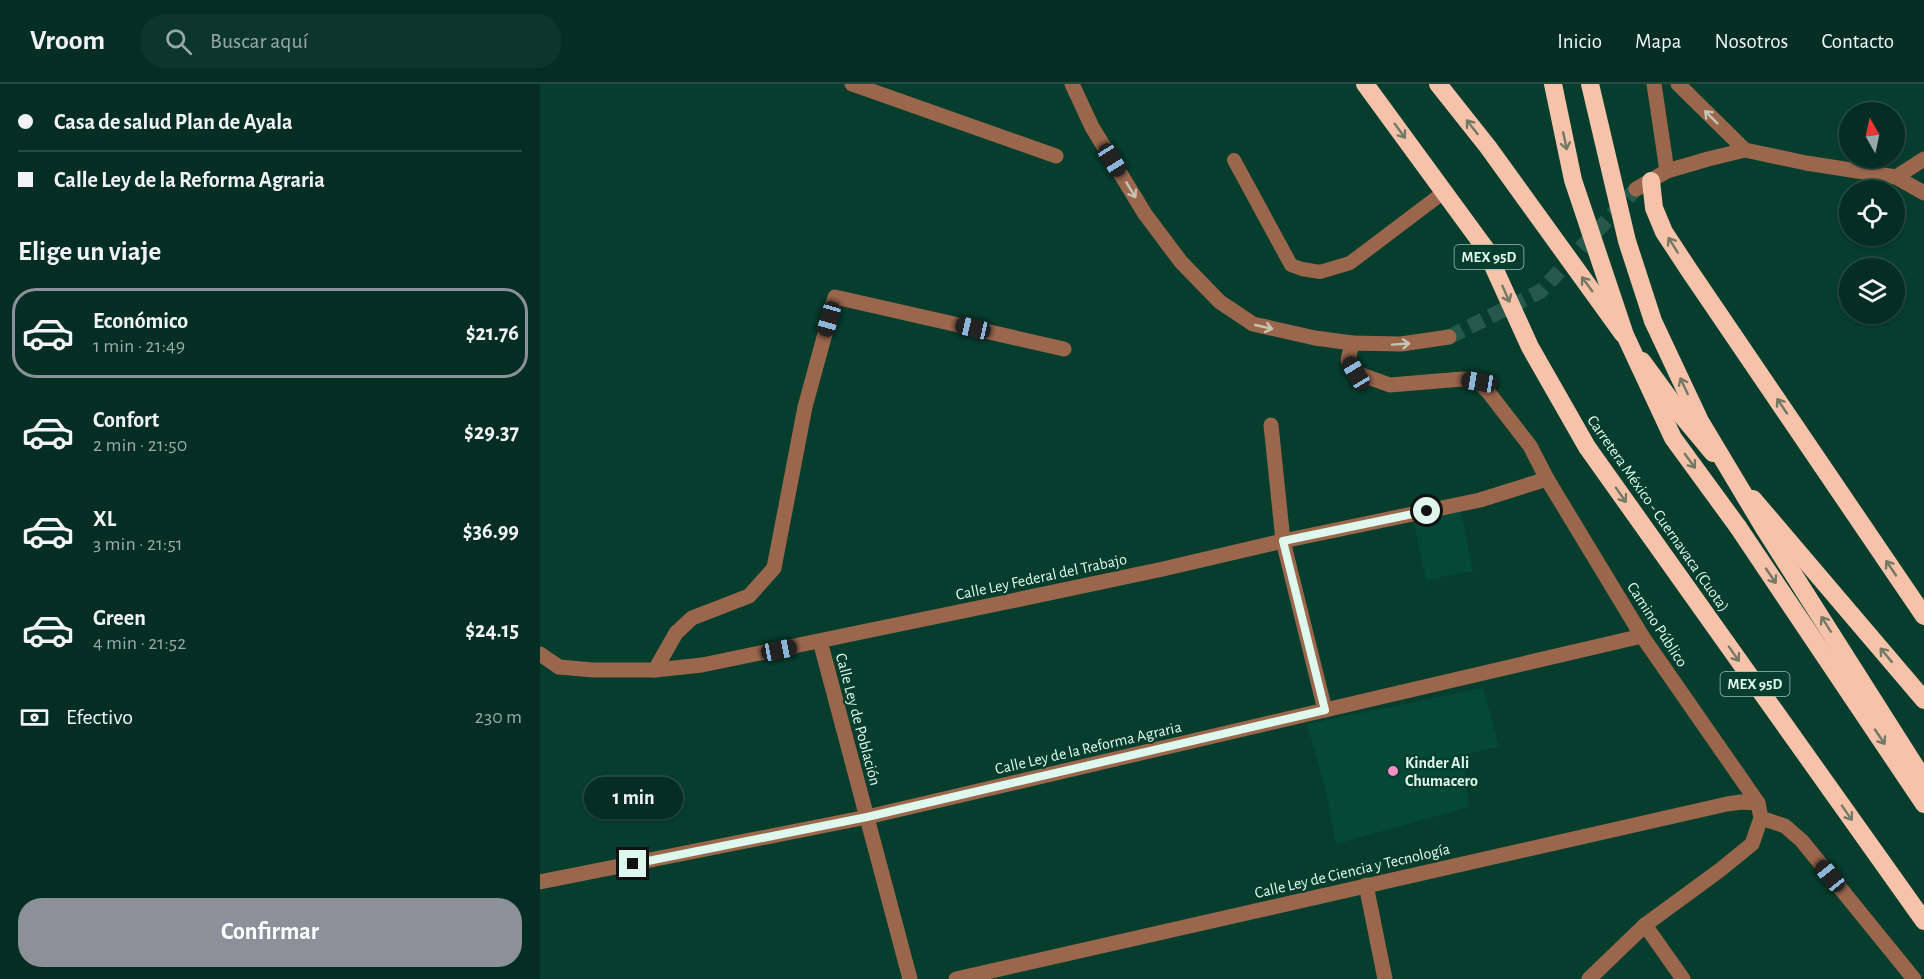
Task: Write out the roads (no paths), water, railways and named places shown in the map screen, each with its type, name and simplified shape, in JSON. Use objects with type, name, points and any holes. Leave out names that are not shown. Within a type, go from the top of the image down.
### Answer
[{"type":"highway","name":"Carretera México - Cuernavaca (Cuota)","points":[[1365,84],[1485,248],[1530,347],[1587,447],[1924,921]]},
{"type":"highway","points":[[1438,84],[1495,156],[1683,417],[1924,700]]},
{"type":"highway","points":[[1553,84],[1574,180],[1625,334],[1673,438],[1738,527],[1924,804]]},
{"type":"highway","points":[[1590,84],[1627,241],[1653,321],[1700,421],[1764,528],[1924,780]]},
{"type":"highway","points":[[1643,185],[1664,232],[1924,616]]},
{"type":"street","points":[[852,84],[1056,156]]},
{"type":"street","points":[[1072,84],[1092,127],[1145,214],[1181,261],[1220,302],[1253,324],[1315,339],[1352,343],[1401,344],[1449,337]]},
{"type":"street","points":[[1654,84],[1667,171]]},
{"type":"street","points":[[1678,84],[1745,150]]},
{"type":"street","points":[[1643,185],[1667,171],[1745,150],[1806,164],[1896,177],[1924,193]]},
{"type":"street","points":[[1896,177],[1924,159]]},
{"type":"street","points":[[655,670],[676,633],[692,618],[749,596],[774,568],[805,407],[835,297],[1064,349]]},
{"type":"street","name":"Camino Público","points":[[1352,343],[1348,360],[1356,373],[1390,385],[1462,379],[1479,382],[1489,393],[1530,446],[1547,479],[1642,636],[1759,810]]},
{"type":"street","points":[[1271,424],[1283,541],[1325,710]]},
{"type":"street","name":"Calle Ley Federal del Trabajo","points":[[540,654],[559,667],[593,670],[655,670],[702,664],[1162,569],[1480,500],[1547,479]]},
{"type":"street","name":"Calle Ley de la Reforma Agraria","points":[[540,882],[867,817],[1642,636]]},
{"type":"street","name":"Calle Ley de Población","points":[[820,641],[910,979]]},
{"type":"street","name":"Calle Ley de Ciencia y Tecnología","points":[[956,979],[1727,804],[1741,802],[1759,810]]},
{"type":"street","points":[[1589,979],[1645,926],[1752,844],[1759,810],[1785,826],[1802,842],[1914,979]]},
{"type":"street","points":[[1366,885],[1385,979]]},
{"type":"street","points":[[1645,926],[1683,979]]},
{"type":"lane","points":[[1234,160],[1291,265],[1320,272],[1350,263],[1444,192]]},
{"type":"tunnel","points":[[1449,337],[1541,291],[1636,189]]},
{"type":"place","name":"Kinder Ali Chumacero","points":[[1393,771]]}]
